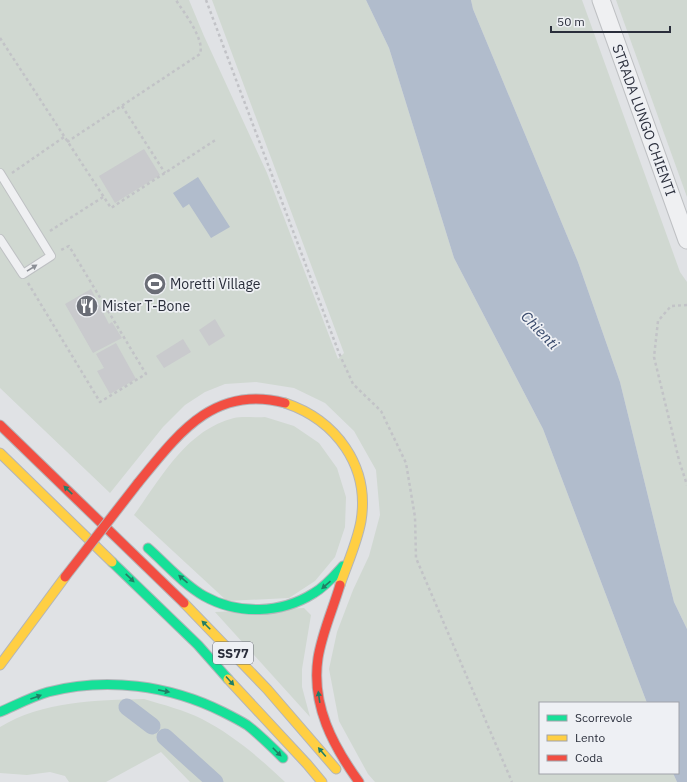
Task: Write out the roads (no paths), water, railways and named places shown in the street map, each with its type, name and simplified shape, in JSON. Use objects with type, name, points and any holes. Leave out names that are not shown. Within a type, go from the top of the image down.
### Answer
[{"type":"highway","points":[[0,665],[64,577],[180,432],[208,411],[230,402],[256,399],[280,402],[294,406],[308,412],[331,429],[347,449],[356,467],[361,484],[363,500],[359,532],[350,555],[319,651],[317,676],[319,699],[330,738],[343,760],[359,782]]},
{"type":"highway","name":"SS77","points":[[0,426],[112,531],[208,627],[267,689],[342,776]]},
{"type":"highway","name":"SS77","points":[[0,453],[198,645],[322,782]]},
{"type":"highway","points":[[108,511],[117,520]]},
{"type":"highway","points":[[139,540],[184,581],[203,596],[219,603],[242,609],[273,609],[288,606],[303,600],[336,576],[350,555]]},
{"type":"highway","points":[[0,712],[16,704],[52,691],[85,685],[138,686],[180,694],[216,708],[248,726],[276,750],[290,766]]},
{"type":"street","name":"STRADA LUNGO CHIENTI","points":[[601,0],[687,240]]},
{"type":"lane","points":[[0,239],[23,274],[51,256],[2,176]]},
{"type":"water","name":"Chienti","points":[[366,0],[471,0],[473,9],[578,262],[620,382],[674,602],[687,629],[687,782],[677,782],[673,774],[679,774],[679,702],[647,702],[543,429],[454,258],[389,48]]},
{"type":"water","points":[[198,177],[230,227],[211,238],[189,204],[183,208],[173,193]]},
{"type":"waterway","points":[[127,707],[152,726]]},
{"type":"waterway","points":[[165,737],[215,782]]},
{"type":"place","name":"Moretti Village","points":[[155,284]]},
{"type":"place","name":"Mister T-Bone","points":[[87,306]]}]
